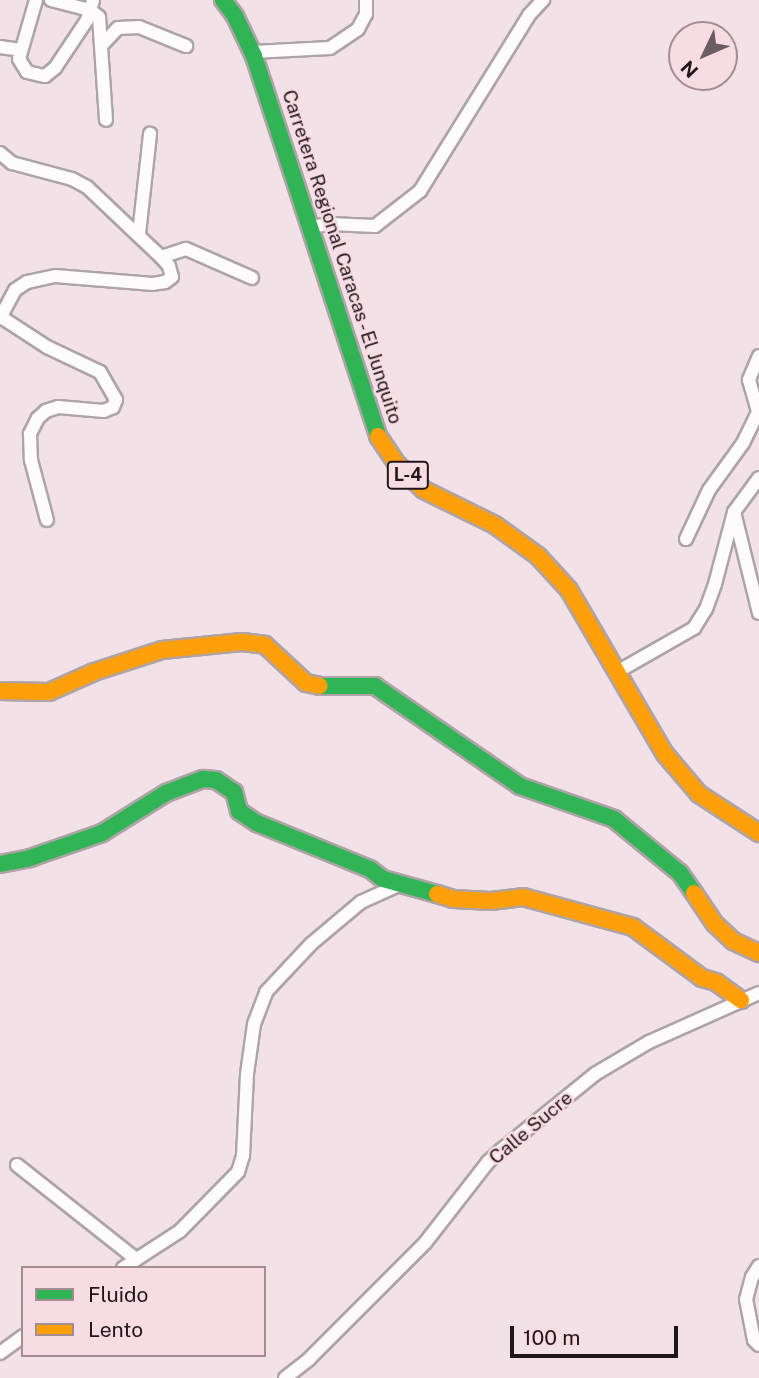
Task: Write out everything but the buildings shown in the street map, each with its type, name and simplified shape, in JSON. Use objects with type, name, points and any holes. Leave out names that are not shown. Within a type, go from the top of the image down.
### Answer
[{"type":"street","points":[[36,0],[19,59],[27,72],[45,76],[66,51],[91,5]]},
{"type":"street","points":[[51,0],[91,5],[99,17],[103,44],[106,120]]},
{"type":"street","name":"Carretera Regional Caracas - El Junquito","points":[[223,0],[235,16],[253,52],[374,431],[397,464],[424,490],[495,525],[538,556],[569,590],[665,754],[699,794],[759,833]]},
{"type":"street","points":[[253,52],[330,48],[358,29],[366,14],[366,0]]},
{"type":"street","points":[[309,227],[375,226],[420,191],[529,15],[543,0]]},
{"type":"street","points":[[103,44],[118,28],[139,27],[186,46]]},
{"type":"street","points":[[0,47],[21,50]]},
{"type":"street","points":[[139,234],[150,134]]},
{"type":"street","points":[[1,157],[72,178],[87,187],[161,257],[169,266],[172,277],[164,282],[55,276],[27,282],[15,290],[0,318],[47,346],[100,372],[116,400],[113,407],[104,411],[58,407],[38,418],[30,433],[31,460],[47,520]]},
{"type":"street","points":[[161,257],[186,249],[252,278]]},
{"type":"street","points":[[685,540],[709,490],[743,443],[758,413],[749,380],[759,356]]},
{"type":"street","points":[[617,672],[694,628],[711,597],[734,512],[759,478]]},
{"type":"street","points":[[734,512],[759,613]]},
{"type":"street","points":[[0,691],[49,692],[94,672],[162,650],[243,642],[265,645],[306,684],[329,688],[375,686],[520,786],[614,820],[680,873],[715,924],[733,941],[759,953]]},
{"type":"street","points":[[0,864],[30,858],[102,833],[166,793],[207,779],[216,780],[230,788],[239,811],[257,824],[370,869],[383,879],[453,899],[491,901],[523,897],[601,916],[633,927],[661,945],[702,978],[716,982],[741,1000]]},
{"type":"street","points":[[125,1266],[180,1231],[237,1172],[243,1156],[247,1074],[254,1024],[266,992],[311,944],[361,902],[399,885]]},
{"type":"street","name":"Calle Sucre","points":[[285,1378],[309,1359],[425,1243],[456,1207],[488,1162],[500,1151],[595,1074],[649,1042],[759,993]]},
{"type":"street","points":[[17,1165],[136,1259]]},
{"type":"street","points":[[759,1266],[752,1277],[746,1299],[754,1340],[759,1345]]},
{"type":"street","points":[[0,1353],[21,1337]]},
{"type":"traffic: fast","points":[[223,0],[235,16],[254,56],[378,436]]},
{"type":"traffic: fast","points":[[320,686],[375,686],[520,786],[614,819],[680,873],[694,893]]},
{"type":"traffic: fast","points":[[0,864],[30,858],[102,833],[166,793],[203,779],[216,780],[234,792],[239,811],[257,823],[370,869],[383,879],[437,894]]},
{"type":"traffic: slow","points":[[378,436],[397,464],[424,490],[495,525],[538,556],[569,590],[665,754],[699,794],[759,833]]},
{"type":"traffic: slow","points":[[0,691],[49,692],[94,672],[162,650],[242,642],[265,645],[306,683],[320,686]]},
{"type":"traffic: slow","points":[[694,893],[715,924],[733,941],[759,953]]},
{"type":"traffic: slow","points":[[437,894],[453,899],[491,901],[523,897],[633,927],[702,978],[716,982],[741,1000]]}]
